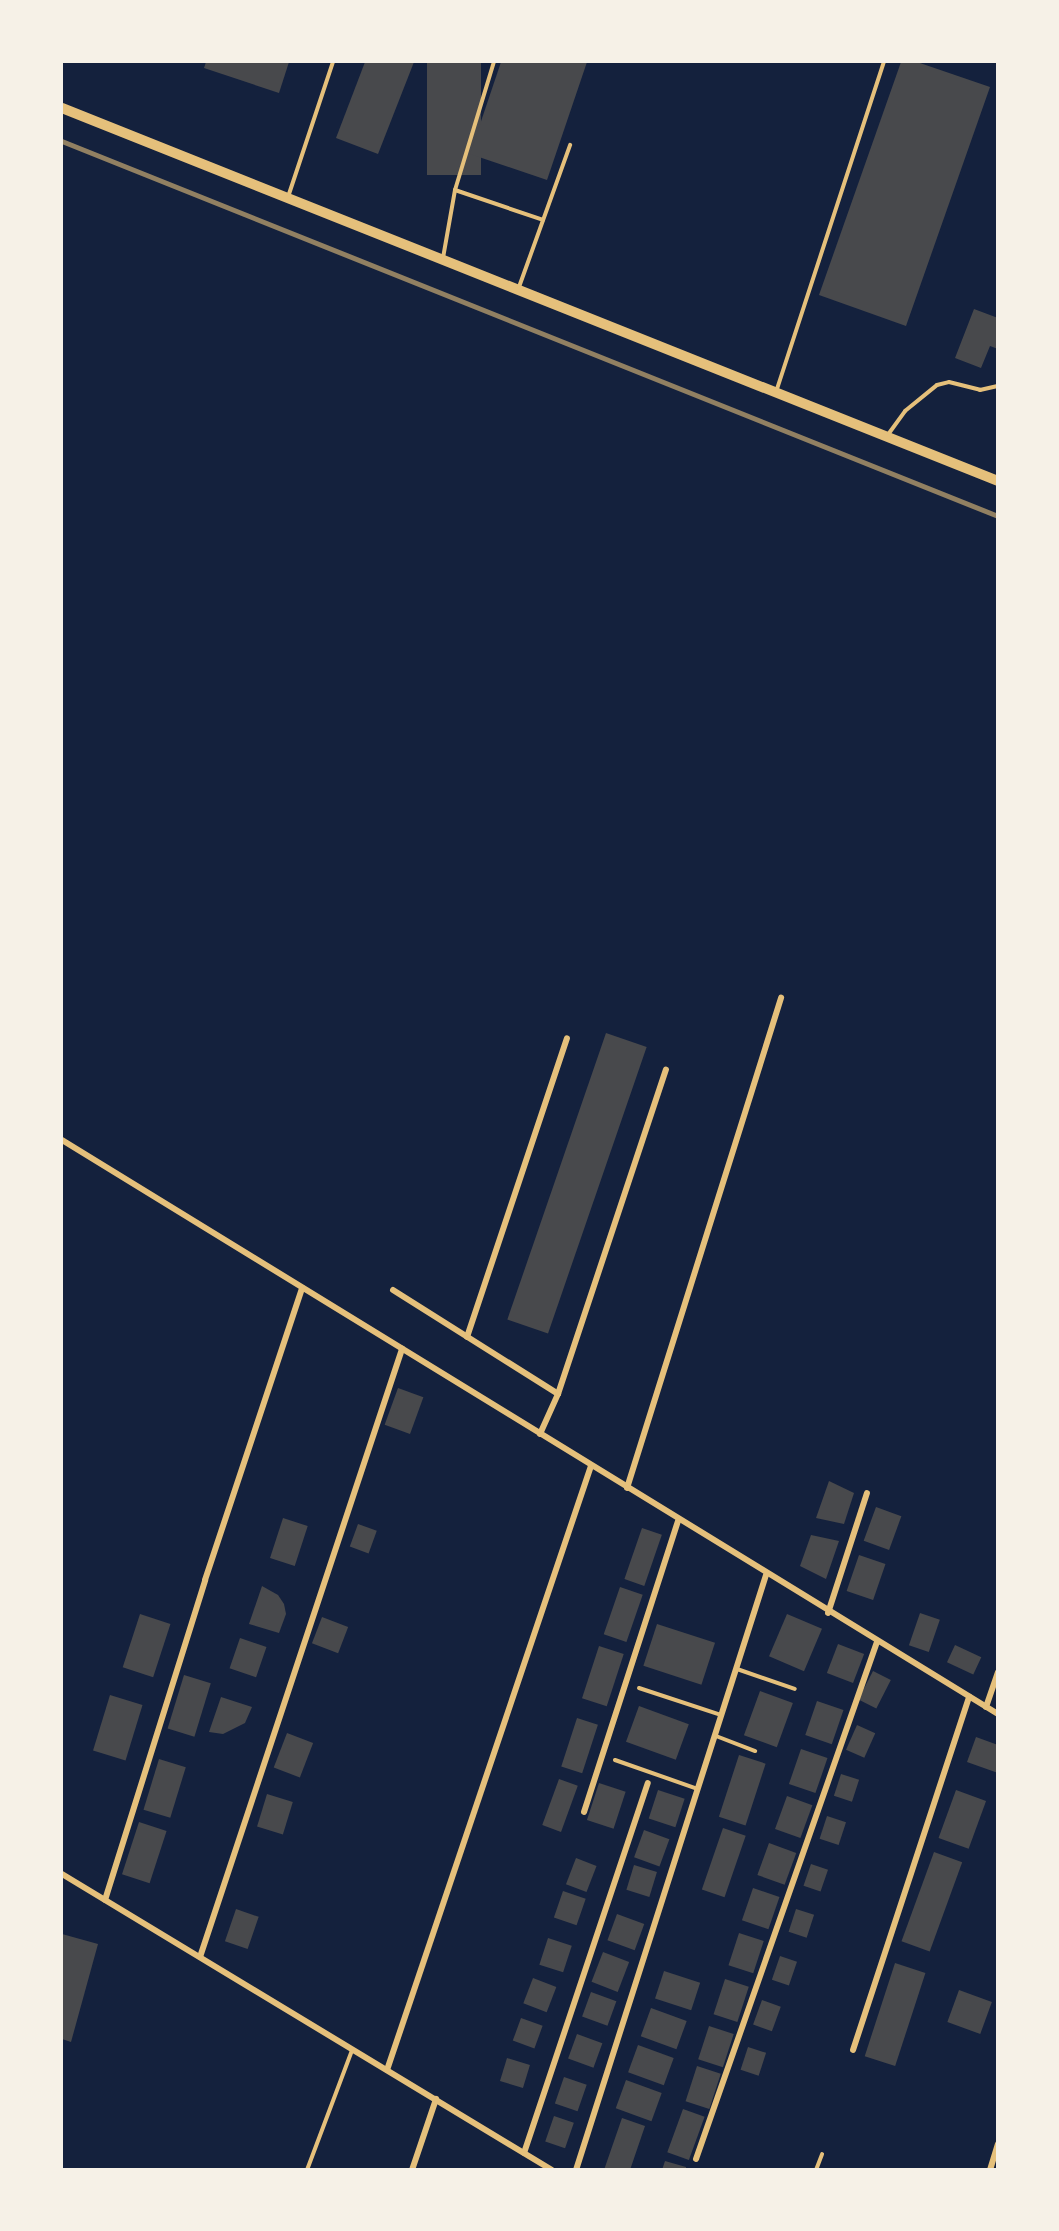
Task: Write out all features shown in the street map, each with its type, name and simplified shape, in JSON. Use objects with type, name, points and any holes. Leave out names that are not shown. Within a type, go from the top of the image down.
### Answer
[{"type":"main road","points":[[62,108],[998,481]]},
{"type":"street","points":[[627,1488],[781,998]]},
{"type":"street","points":[[467,1337],[567,1038]]},
{"type":"street","points":[[540,1434],[558,1394],[666,1070]]},
{"type":"street","points":[[62,1140],[766,1575],[998,1714]]},
{"type":"street","points":[[105,1900],[205,1580],[302,1288]]},
{"type":"street","points":[[393,1290],[558,1394]]},
{"type":"street","points":[[200,1957],[402,1349]]},
{"type":"street","points":[[387,2070],[591,1466]]},
{"type":"street","points":[[828,1613],[867,1493]]},
{"type":"street","points":[[584,1812],[678,1521]]},
{"type":"street","points":[[576,2169],[766,1575]]},
{"type":"street","points":[[696,2159],[877,1642]]},
{"type":"street","points":[[986,1707],[998,1672]]},
{"type":"street","points":[[853,2050],[969,1697]]},
{"type":"street","points":[[524,2153],[648,1783]]},
{"type":"street","points":[[62,1874],[552,2169]]},
{"type":"street","points":[[412,2169],[436,2099]]},
{"type":"street","points":[[990,2169],[998,2144]]},
{"type":"lane","points":[[287,199],[333,62]]},
{"type":"lane","points":[[443,261],[455,190],[494,62]]},
{"type":"lane","points":[[776,393],[884,62]]},
{"type":"lane","points":[[518,291],[570,145]]},
{"type":"lane","points":[[455,190],[543,220]]},
{"type":"lane","points":[[886,436],[905,411],[937,385],[949,382],[980,390],[998,386]]},
{"type":"lane","points":[[737,1669],[795,1689]]},
{"type":"lane","points":[[639,1688],[722,1716]]},
{"type":"lane","points":[[716,1736],[755,1751]]},
{"type":"lane","points":[[615,1760],[698,1789]]},
{"type":"lane","points":[[307,2169],[352,2049]]},
{"type":"lane","points":[[816,2169],[822,2154]]},
{"type":"building","points":[[206,62],[289,62],[279,93],[204,68]]},
{"type":"building","points":[[365,62],[414,62],[378,154],[336,138]]},
{"type":"building","points":[[427,62],[481,62],[481,175],[427,175]]},
{"type":"building","points":[[501,62],[587,62],[547,180],[470,154]]},
{"type":"building","points":[[901,62],[917,62],[990,87],[906,326],[819,295]]},
{"type":"building","points":[[974,309],[998,318],[998,349],[990,346],[981,368],[955,358]]},
{"type":"building","points":[[606,1033],[647,1047],[548,1333],[507,1319]]},
{"type":"building","points":[[398,1388],[423,1397],[410,1434],[385,1425]]},
{"type":"building","points":[[829,1481],[854,1493],[844,1524],[816,1518]]},
{"type":"building","points":[[876,1507],[901,1516],[889,1550],[864,1541]]},
{"type":"building","points":[[283,1518],[308,1526],[295,1566],[270,1558]]},
{"type":"building","points":[[358,1524],[377,1531],[369,1553],[350,1547]]},
{"type":"building","points":[[642,1528],[662,1535],[644,1586],[624,1579]]},
{"type":"building","points":[[811,1535],[839,1541],[826,1579],[800,1566]]},
{"type":"building","points":[[859,1555],[885,1564],[873,1600],[847,1591]]},
{"type":"building","points":[[262,1586],[278,1595],[284,1604],[286,1614],[279,1633],[249,1624]]},
{"type":"building","points":[[620,1587],[643,1595],[626,1642],[604,1634]]},
{"type":"building","points":[[920,1613],[940,1620],[929,1652],[909,1645]]},
{"type":"building","points":[[140,1614],[170,1624],[153,1677],[123,1667]]},
{"type":"building","points":[[787,1614],[822,1629],[804,1671],[769,1656]]},
{"type":"building","points":[[322,1617],[348,1627],[338,1653],[312,1643]]},
{"type":"building","points":[[657,1624],[715,1643],[701,1685],[643,1666]]},
{"type":"building","points":[[240,1638],[266,1647],[256,1677],[230,1668]]},
{"type":"building","points":[[838,1644],[864,1654],[853,1683],[827,1673]]},
{"type":"building","points":[[955,1645],[981,1657],[973,1674],[947,1662]]},
{"type":"building","points":[[599,1646],[624,1654],[607,1706],[582,1698]]},
{"type":"building","points":[[873,1671],[891,1680],[876,1709],[858,1700]]},
{"type":"building","points":[[184,1675],[211,1683],[194,1737],[168,1729]]},
{"type":"building","points":[[760,1691],[793,1703],[777,1747],[744,1735]]},
{"type":"building","points":[[110,1695],[143,1705],[126,1760],[93,1750]]},
{"type":"building","points":[[221,1697],[252,1707],[245,1723],[223,1734],[209,1732]]},
{"type":"building","points":[[817,1701],[843,1710],[832,1744],[805,1735]]},
{"type":"building","points":[[639,1706],[689,1724],[676,1760],[626,1742]]},
{"type":"building","points":[[577,1718],[598,1725],[582,1773],[561,1767]]},
{"type":"building","points":[[857,1725],[875,1733],[864,1758],[846,1750]]},
{"type":"building","points":[[287,1733],[313,1743],[300,1778],[274,1768]]},
{"type":"building","points":[[976,1737],[998,1745],[998,1773],[967,1762]]},
{"type":"building","points":[[801,1749],[827,1758],[815,1793],[789,1784]]},
{"type":"building","points":[[739,1755],[766,1764],[746,1825],[719,1817]]},
{"type":"building","points":[[159,1759],[186,1767],[170,1818],[144,1810]]},
{"type":"building","points":[[841,1774],[859,1780],[852,1802],[834,1796]]},
{"type":"building","points":[[559,1779],[578,1786],[561,1832],[542,1825]]},
{"type":"building","points":[[599,1783],[626,1792],[614,1829],[587,1820]]},
{"type":"building","points":[[658,1790],[685,1799],[675,1827],[649,1819]]},
{"type":"building","points":[[956,1790],[986,1801],[969,1849],[939,1838]]},
{"type":"building","points":[[267,1794],[293,1802],[283,1834],[257,1827]]},
{"type":"building","points":[[787,1796],[812,1805],[800,1838],[775,1829]]},
{"type":"building","points":[[827,1816],[846,1822],[839,1845],[820,1839]]},
{"type":"building","points":[[139,1822],[167,1831],[150,1883],[122,1874]]},
{"type":"building","points":[[723,1828],[746,1836],[725,1897],[702,1889]]},
{"type":"building","points":[[644,1830],[669,1839],[659,1866],[634,1857]]},
{"type":"building","points":[[769,1843],[796,1853],[785,1885],[757,1875]]},
{"type":"building","points":[[934,1852],[962,1862],[930,1952],[902,1941]]},
{"type":"building","points":[[576,1858],[597,1866],[587,1892],[566,1884]]},
{"type":"building","points":[[811,1864],[828,1870],[821,1892],[804,1886]]},
{"type":"building","points":[[634,1865],[657,1872],[649,1897],[626,1890]]},
{"type":"building","points":[[753,1888],[779,1897],[768,1929],[742,1920]]},
{"type":"building","points":[[563,1891],[586,1899],[577,1925],[554,1917]]},
{"type":"building","points":[[236,1909],[259,1917],[248,1949],[225,1941]]},
{"type":"building","points":[[796,1909],[814,1915],[807,1938],[789,1932]]},
{"type":"building","points":[[617,1914],[644,1924],[635,1950],[607,1940]]},
{"type":"building","points":[[739,1933],[764,1941],[753,1973],[728,1965]]},
{"type":"building","points":[[62,1934],[98,1944],[71,2042],[62,2039]]},
{"type":"building","points":[[548,1938],[572,1946],[563,1972],[539,1965]]},
{"type":"building","points":[[603,1952],[629,1962],[618,1992],[592,1982]]},
{"type":"building","points":[[780,1956],[797,1962],[789,1985],[772,1980]]},
{"type":"building","points":[[895,1963],[925,1973],[895,2066],[865,2056]]},
{"type":"building","points":[[664,1971],[700,1983],[691,2010],[655,1999]]},
{"type":"building","points":[[533,1978],[556,1987],[547,2012],[523,2003]]},
{"type":"building","points":[[725,1979],[749,1987],[737,2022],[714,2014]]},
{"type":"building","points":[[959,1990],[992,2002],[980,2034],[947,2022]]},
{"type":"building","points":[[591,1992],[616,2001],[607,2026],[582,2016]]},
{"type":"building","points":[[762,2000],[781,2007],[772,2031],[753,2024]]},
{"type":"building","points":[[651,2008],[687,2021],[676,2049],[641,2036]]},
{"type":"building","points":[[521,2018],[543,2026],[534,2048],[513,2041]]},
{"type":"building","points":[[709,2026],[734,2034],[723,2067],[698,2059]]},
{"type":"building","points":[[577,2034],[602,2043],[593,2068],[568,2058]]},
{"type":"building","points":[[638,2045],[674,2058],[664,2085],[628,2072]]},
{"type":"building","points":[[748,2047],[766,2053],[759,2076],[741,2070]]},
{"type":"building","points":[[507,2058],[530,2065],[523,2088],[500,2081]]},
{"type":"building","points":[[697,2066],[721,2074],[709,2109],[686,2101]]},
{"type":"building","points":[[564,2077],[587,2085],[578,2111],[555,2103]]},
{"type":"building","points":[[626,2080],[662,2093],[651,2121],[616,2108]]},
{"type":"building","points":[[683,2109],[705,2117],[689,2160],[667,2152]]},
{"type":"building","points":[[554,2116],[574,2123],[565,2148],[545,2142]]},
{"type":"building","points":[[622,2118],[645,2126],[630,2170],[604,2170]]},
{"type":"building","points":[[665,2161],[686,2167],[686,2170],[662,2170]]},
{"type":"railway","points":[[62,141],[998,516]]}]
